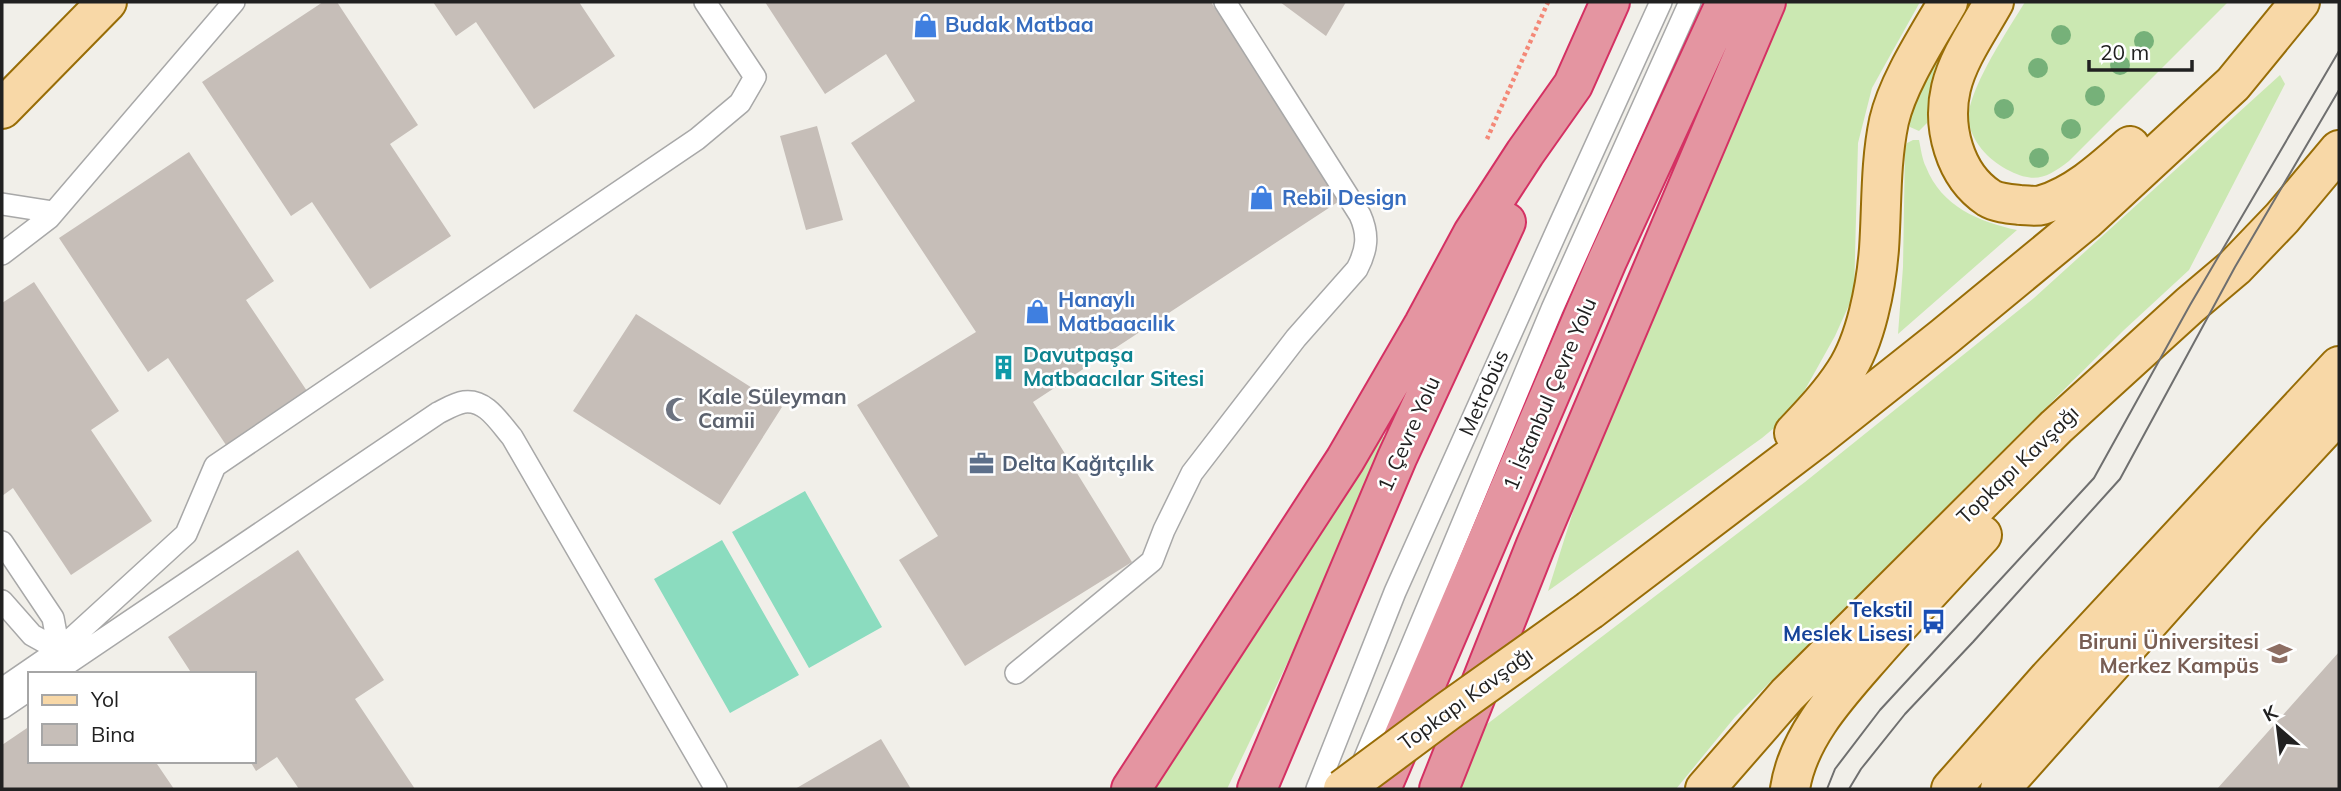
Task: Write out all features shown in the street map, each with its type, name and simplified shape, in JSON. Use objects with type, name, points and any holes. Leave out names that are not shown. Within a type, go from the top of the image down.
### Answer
[{"type":"highway","points":[[1131,789],[1345,460],[1424,324],[1472,233],[1573,85],[1610,2]]},
{"type":"highway","name":"1. İstanbul Çevre Yolu","points":[[1381,789],[1601,274],[1726,2]]},
{"type":"highway","points":[[1439,789],[1540,535],[1766,2]]},
{"type":"highway","name":"1. Çevre Yolu","points":[[1257,789],[1397,458],[1573,85]]},
{"type":"main road","points":[[2,109],[107,2]]},
{"type":"main road","points":[[1711,520],[1818,408],[1847,370],[1873,297],[1879,249],[1883,158],[1890,118],[1909,71],[1948,2]]},
{"type":"main road","points":[[1994,2],[1963,58],[1951,88],[1948,121],[1953,151],[1971,180],[1990,198],[2011,204],[2038,206],[2063,198],[2103,170],[2228,58],[2298,3]]},
{"type":"main road","points":[[1711,520],[1944,337],[2085,220],[2233,84],[2298,3]]},
{"type":"main road","name":"Topkapı Kavşağı","points":[[1705,789],[1787,695],[2056,427],[2235,267],[2282,218],[2339,150]]},
{"type":"main road","points":[[1790,789],[1793,772],[1808,740],[1835,698],[1897,626],[1983,534],[2103,415],[2125,384],[2145,348]]},
{"type":"main road","points":[[1951,789],[2049,678],[2339,366]]},
{"type":"main road","points":[[2000,789],[2339,413]]},
{"type":"main road","name":"Topkapı Kavşağı","points":[[1343,789],[1711,520]]},
{"type":"lane","points":[[2,254],[53,212],[234,2]]},
{"type":"lane","points":[[2,689],[59,650],[186,534],[215,466],[697,139],[740,103],[755,77],[705,2]]},
{"type":"lane","points":[[1016,673],[1152,561],[1192,473],[1296,338],[1357,269],[1363,257],[1367,235],[1360,215],[1224,2]]},
{"type":"lane","name":"Metrobüs","points":[[1317,789],[1395,593],[1661,2]]},
{"type":"lane","name":"Metrobüs","points":[[1352,789],[1552,309],[1689,2]]},
{"type":"lane","points":[[2,204],[53,212]]},
{"type":"lane","points":[[55,672],[438,412],[463,402],[479,403],[492,413],[512,437],[716,789]]},
{"type":"lane","points":[[2,542],[53,618],[59,650]]},
{"type":"lane","points":[[2,601],[32,635],[59,650]]},
{"type":"lane","points":[[2,708],[28,690]]},
{"type":"green space","points":[[1786,2],[1920,2],[1872,88],[1858,143],[1854,294],[1835,336],[1792,413],[1762,438],[1548,591],[1589,461],[1733,118]]},
{"type":"green space","points":[[1963,2],[1978,2],[1931,99],[1927,123],[1919,131],[1910,127],[1908,122],[1918,83]]},
{"type":"green space","points":[[2025,2],[2228,2],[2069,161],[2048,175],[2035,178],[2019,175],[1996,163],[1979,146],[1969,124],[1969,112],[1980,80]]},
{"type":"green space","points":[[2280,75],[2285,84],[2189,270],[2124,330],[1735,717],[1676,789],[1457,789],[1478,731],[1805,482],[2034,298]]},
{"type":"green space","points":[[1919,140],[1933,181],[1951,202],[1975,217],[2017,230],[1898,334],[1903,267],[1905,148],[1907,143]]},
{"type":"green space","points":[[1382,436],[1386,438],[1304,628],[1227,789],[1153,789]]},
{"type":"green space","points":[[805,491],[882,627],[809,668],[732,532]]},
{"type":"green space","points":[[722,540],[799,675],[730,713],[654,579]]},
{"type":"building","points":[[323,2],[337,2],[418,125],[390,144],[451,236],[370,289],[312,202],[291,216],[202,82]]},
{"type":"building","points":[[433,2],[579,2],[615,56],[534,109],[476,22],[456,36]]},
{"type":"building","name":"Davutpaşa Matbaacılar Sitesi","points":[[765,2],[1211,2],[1341,200],[1033,402],[1132,562],[965,666],[899,560],[938,536],[857,405],[976,332],[851,143],[915,101],[886,54],[825,94]]},
{"type":"building","points":[[1280,2],[1346,2],[1326,36]]},
{"type":"building","points":[[817,126],[843,220],[806,230],[780,136]]},
{"type":"building","points":[[189,152],[274,281],[246,300],[307,391],[226,445],[168,358],[148,372],[59,238]]},
{"type":"building","points":[[34,282],[119,411],[91,430],[152,521],[71,575],[13,488],[2,496],[2,303]]},
{"type":"building","name":"Kale Süleyman Camii","points":[[636,314],[782,407],[720,505],[573,411]]},
{"type":"building","points":[[298,550],[384,680],[355,699],[415,789],[299,789],[277,757],[256,771],[251,763],[256,763],[256,672],[191,672],[168,637]]},
{"type":"building","points":[[2339,652],[2339,789],[2217,789]]},
{"type":"building","points":[[28,727],[28,763],[156,763],[174,789],[2,789],[2,745]]},
{"type":"building","points":[[881,739],[911,789],[795,789]]},
{"type":"tram line","points":[[1827,789],[1835,769],[1880,710],[2094,478],[2190,305],[2339,51]]},
{"type":"tram line","points":[[1849,789],[1861,769],[1905,714],[2120,479],[2235,267],[2339,90]]},
{"type":"place","name":"Budak Matbaa","points":[[925,25]]},
{"type":"place","name":"Rebil Design","points":[[1262,198]]},
{"type":"place","name":"Hanaylı Matbaacılık","points":[[1038,312]]},
{"type":"place","name":"Davutpaşa Matbaacılar Sitesi","points":[[1003,367]]},
{"type":"place","name":"Kale Süleyman Camii","points":[[678,409]]},
{"type":"place","name":"Delta Kağıtçılık","points":[[982,464]]},
{"type":"place","name":"Tekstil Meslek Lisesi","points":[[1933,622]]},
{"type":"place","name":"Biruni Üniversitesi Merkez Kampüs","points":[[2279,654]]}]
